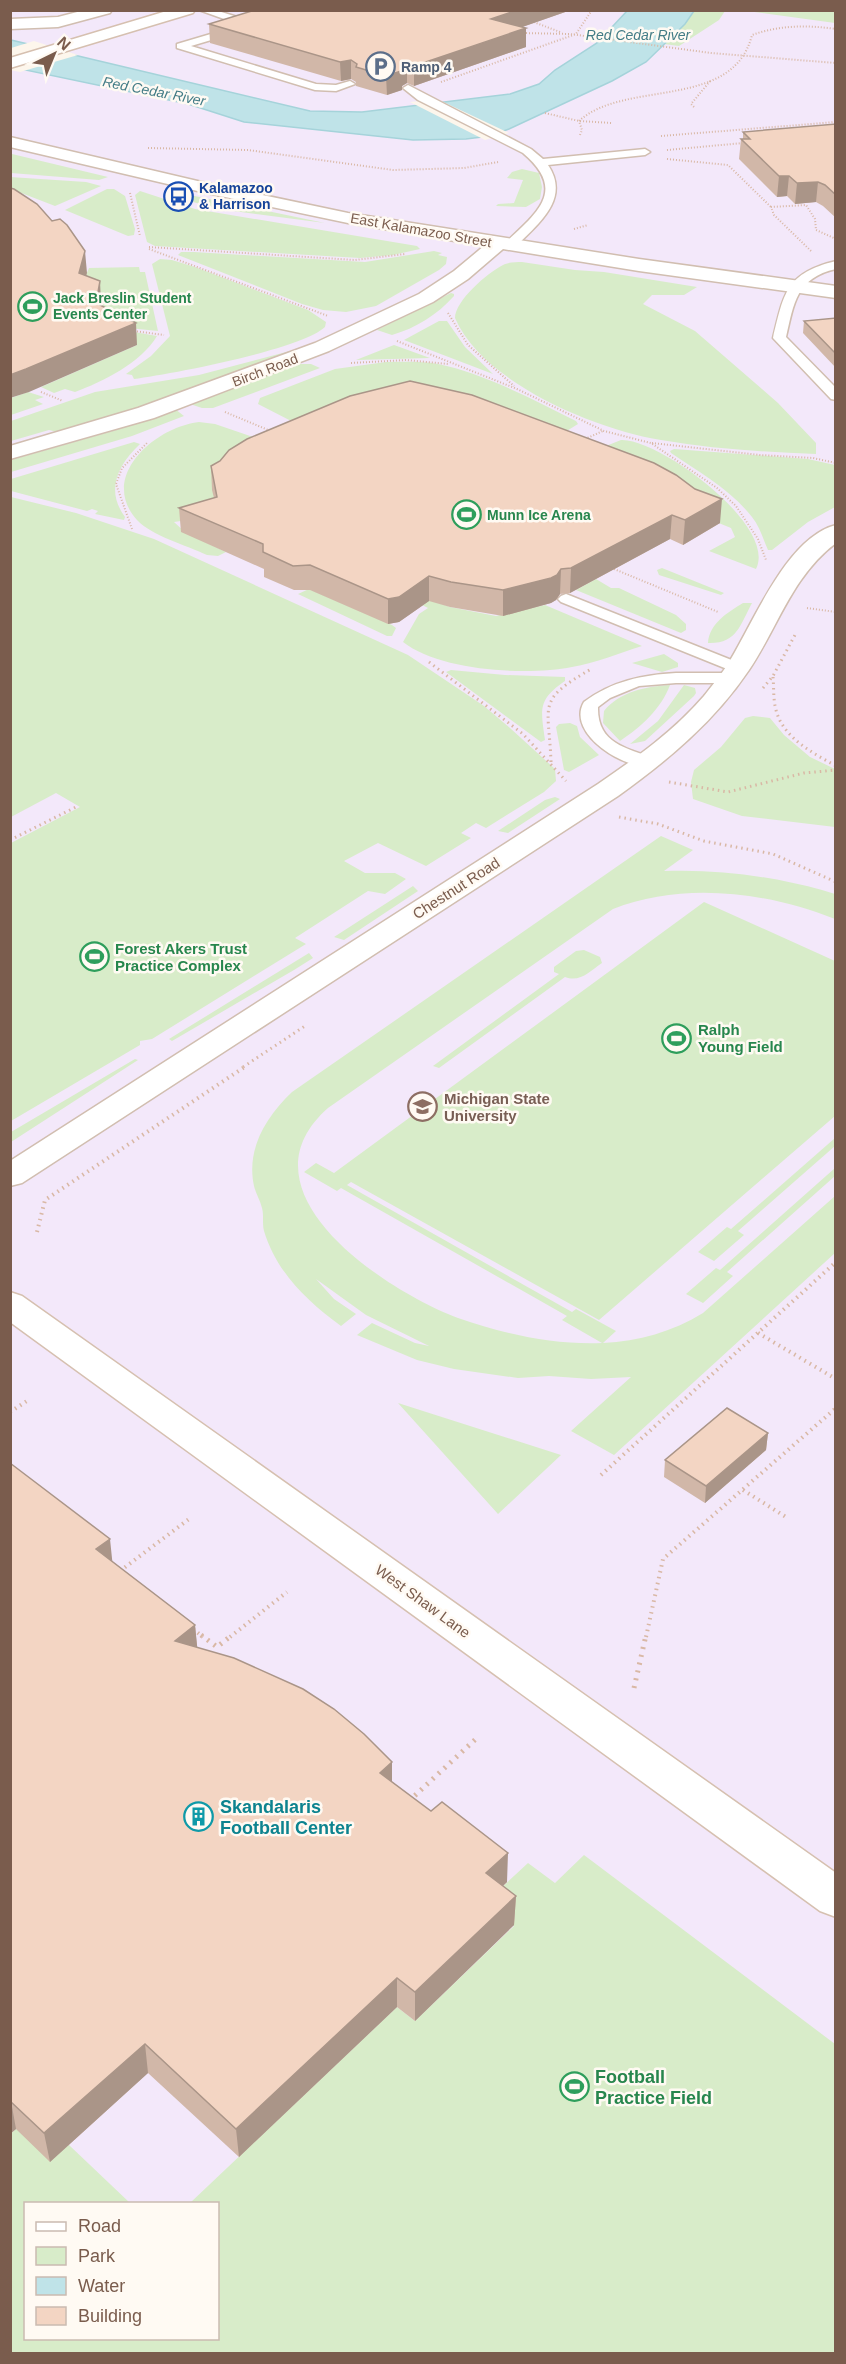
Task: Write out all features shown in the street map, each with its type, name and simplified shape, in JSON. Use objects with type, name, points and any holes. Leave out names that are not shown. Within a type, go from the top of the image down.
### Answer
[{"type":"street","points":[[13,24],[58,22],[105,10]]},
{"type":"street","points":[[10,63],[188,10]]},
{"type":"street","name":"East Kalamazoo Street","points":[[10,142],[274,204],[504,244],[795,288],[836,292]]},
{"type":"street","name":"Birch Road","points":[[10,453],[146,413],[262,371],[364,329],[426,298],[504,244]]},
{"type":"street","name":"Chestnut Road","points":[[10,1176],[586,804],[657,772],[734,673],[787,577],[811,550],[836,532]]},
{"type":"street","name":"West Shaw Lane","points":[[10,1304],[836,1898]]},
{"type":"lane","points":[[203,10],[256,26]]},
{"type":"lane","points":[[280,10],[262,16],[256,26],[181,46],[315,87],[336,88],[350,84]]},
{"type":"lane","points":[[410,90],[509,140],[542,162],[551,175],[554,189],[550,202],[504,244]]},
{"type":"lane","points":[[542,162],[645,152]]},
{"type":"lane","points":[[836,265],[806,273],[789,298],[778,338],[836,396]]},
{"type":"lane","points":[[566,599],[734,673]]},
{"type":"lane","points":[[657,772],[593,733],[590,723],[590,705],[616,688],[638,682],[734,673]]},
{"type":"path","points":[[410,90],[576,34],[592,10]]},
{"type":"path","points":[[527,20],[564,33]]},
{"type":"path","points":[[579,121],[587,112],[599,106],[672,93],[712,79],[726,72],[746,55],[752,35],[759,32],[798,26],[836,29]]},
{"type":"path","points":[[518,33],[576,34],[681,49],[836,63]]},
{"type":"path","points":[[694,107],[691,104],[712,79]]},
{"type":"path","points":[[545,113],[579,121],[612,123]]},
{"type":"path","points":[[575,139],[582,134],[579,121]]},
{"type":"path","points":[[658,136],[836,122]]},
{"type":"path","points":[[657,150],[743,142]]},
{"type":"path","points":[[141,148],[249,150],[393,170],[490,165]]},
{"type":"path","points":[[664,157],[669,160],[728,165],[771,207],[774,215],[814,255]]},
{"type":"path","points":[[125,188],[131,194],[140,236]]},
{"type":"path","points":[[771,207],[806,205],[815,219],[816,230],[836,239]]},
{"type":"path","points":[[409,253],[378,259],[355,260],[148,248],[517,389],[604,430],[651,443],[813,458],[836,463]]},
{"type":"path","points":[[453,305],[448,313],[459,336],[481,359],[517,389]]},
{"type":"path","points":[[130,330],[164,335]]},
{"type":"path","points":[[346,363],[406,360],[454,364]]},
{"type":"path","points":[[42,392],[63,400]]},
{"type":"path","points":[[218,409],[278,434]]},
{"type":"path","points":[[577,443],[604,430]]},
{"type":"path","points":[[132,529],[116,484],[122,468],[144,444],[152,439]]},
{"type":"path","points":[[651,443],[717,488],[736,506],[758,539],[766,562]]},
{"type":"path","points":[[614,569],[718,612]]},
{"type":"path","points":[[429,662],[523,734],[566,781]]},
{"type":"path","points":[[551,762],[547,704],[564,685],[593,668]]},
{"type":"path","points":[[773,676],[776,709],[783,727],[810,751],[836,768]]},
{"type":"path","points":[[657,772],[713,791],[728,792],[804,773],[836,768]]},
{"type":"path","points":[[586,804],[615,817],[658,824],[704,841],[773,854],[836,882]]},
{"type":"path","points":[[10,840],[76,807]]},
{"type":"path","points":[[602,1475],[836,1262]]},
{"type":"path","points":[[758,1333],[836,1379]]},
{"type":"path","points":[[10,1412],[30,1399]]},
{"type":"path","points":[[634,1688],[663,1559],[836,1408]]},
{"type":"path","points":[[742,1490],[786,1517]]},
{"type":"path","points":[[128,1578],[120,1572],[189,1519]]},
{"type":"path","points":[[190,1626],[217,1647],[287,1592]]},
{"type":"path","points":[[407,1803],[479,1736]]},
{"type":"shaded area","name":"Michigan State University","points":[[11,11],[835,11],[835,2353],[11,2354]]},
{"type":"green space","points":[[694,11],[725,11],[719,20],[679,46],[664,44],[685,24]]},
{"type":"green space","points":[[747,11],[835,11],[835,23]]},
{"type":"green space","points":[[11,153],[108,177],[99,180],[11,173]]},
{"type":"green space","points":[[522,169],[539,173],[542,187],[540,199],[526,207],[496,206],[514,203],[523,180],[507,178],[512,172]]},
{"type":"green space","points":[[10,177],[86,182],[101,186],[55,206],[11,189]]},
{"type":"green space","points":[[107,189],[114,189],[125,196],[135,229],[134,235],[128,236],[65,210]]},
{"type":"green space","points":[[140,191],[195,209],[417,246],[420,249],[393,255],[360,258],[155,246],[147,242],[135,195]]},
{"type":"green space","points":[[185,194],[325,223],[218,209],[179,198]]},
{"type":"green space","points":[[434,251],[442,253],[438,255],[447,257],[446,264],[439,270],[376,306],[346,312],[323,310],[302,304],[178,255],[181,252],[194,252],[365,262]]},
{"type":"green space","points":[[160,259],[195,267],[308,310],[326,322],[325,327],[311,336],[290,344],[234,360],[134,379],[132,375],[126,374],[151,356],[170,336],[152,264]]},
{"type":"green space","points":[[522,262],[697,287],[684,295],[652,295],[643,304],[695,331],[778,403],[816,443],[816,454],[719,448],[634,434],[574,414],[515,382],[490,363],[469,341],[455,318],[460,304],[481,281],[505,264]]},
{"type":"green space","points":[[139,267],[140,272],[145,272],[158,331],[109,326],[57,304],[86,275],[89,268]]},
{"type":"green space","points":[[451,293],[454,296],[447,303],[418,325],[392,335],[377,330]]},
{"type":"green space","points":[[439,321],[447,321],[465,347],[493,374],[404,340]]},
{"type":"green space","points":[[117,329],[157,336],[150,346],[131,363],[86,388],[75,392],[65,389],[54,393],[41,387],[137,345]]},
{"type":"green space","points":[[394,345],[430,358],[356,360]]},
{"type":"green space","points":[[309,346],[147,406],[61,433],[49,430],[11,441],[11,421],[95,392],[199,375]]},
{"type":"green space","points":[[386,362],[432,363],[455,368],[526,396],[578,424],[557,437],[297,424],[258,404],[260,398],[335,369]]},
{"type":"green space","points":[[299,364],[311,364],[320,368],[213,408],[202,408],[190,404]]},
{"type":"green space","points":[[28,392],[44,397],[35,400],[43,404],[11,415],[11,398]]},
{"type":"green space","points":[[175,409],[184,416],[132,436],[11,472],[11,460],[116,430]]},
{"type":"green space","points":[[199,422],[215,424],[262,440],[221,515],[174,522],[186,533],[226,552],[218,556],[207,555],[143,526],[127,504],[124,487],[128,471],[137,457],[150,444],[165,433]]},
{"type":"green space","points":[[621,440],[639,443],[661,453],[711,488],[733,509],[750,530],[758,551],[756,569],[709,551],[735,537],[731,528],[694,513],[596,450]]},
{"type":"green space","points":[[134,442],[140,444],[120,469],[115,488],[124,520],[95,514],[98,511],[92,509],[87,511],[11,491],[11,479]]},
{"type":"green space","points":[[674,449],[808,459],[835,465],[835,507],[808,522],[772,550],[768,550],[757,525],[744,507],[714,482],[671,453],[670,451]]},
{"type":"green space","points":[[11,497],[76,513],[154,539],[408,655],[484,706],[510,728],[555,769],[556,781],[544,792],[486,828],[476,823],[461,833],[471,838],[426,866],[378,843],[344,861],[365,873],[395,873],[406,879],[385,894],[368,891],[295,938],[306,944],[152,1039],[140,1041],[140,1045],[11,1121],[11,843],[80,807],[56,793],[11,817]]},
{"type":"green space","points":[[662,568],[724,593],[721,595],[659,575],[657,570]]},
{"type":"green space","points":[[596,579],[611,588],[619,588],[676,615],[686,624],[686,630],[681,633],[576,590]]},
{"type":"green space","points":[[309,589],[392,625],[396,628],[392,636],[387,636],[298,594]]},
{"type":"green space","points":[[429,599],[450,607],[496,616],[545,605],[642,646],[590,663],[553,670],[509,671],[461,665],[419,652],[403,642],[419,614],[428,608],[420,604]]},
{"type":"green space","points":[[743,603],[752,603],[732,637],[708,643],[716,624]]},
{"type":"green space","points":[[664,654],[678,663],[678,667],[662,672],[632,663]]},
{"type":"green space","points":[[451,670],[565,677],[565,681],[550,694],[543,706],[542,721],[545,740],[541,742],[446,672]]},
{"type":"green space","points":[[670,685],[650,717],[620,741],[603,723],[604,711],[617,699],[634,691]]},
{"type":"green space","points":[[684,685],[695,688],[694,696],[645,741],[630,744],[658,721]]},
{"type":"green space","points":[[753,716],[770,718],[784,735],[810,757],[835,769],[835,827],[742,816],[693,799],[691,782],[694,770],[721,747],[745,718]]},
{"type":"green space","points":[[570,723],[577,726],[580,737],[599,755],[569,772],[564,770],[556,727],[559,724]]},
{"type":"green space","points":[[555,797],[560,799],[508,833],[498,831],[545,800]]},
{"type":"green space","name":"Ralph Young Field","points":[[661,836],[693,850],[664,871],[744,874],[822,890],[835,894],[835,919],[781,902],[725,893],[668,895],[640,900],[613,909],[328,1108],[303,1140],[298,1173],[309,1205],[331,1235],[361,1262],[395,1286],[428,1305],[458,1318],[511,1333],[547,1340],[602,1343],[562,1320],[567,1316],[341,1188],[337,1191],[304,1172],[316,1163],[334,1173],[704,902],[835,961],[835,1116],[599,1320],[351,1182],[347,1185],[572,1312],[576,1309],[616,1331],[603,1343],[655,1334],[703,1313],[835,1196],[835,1253],[614,1455],[571,1431],[631,1377],[518,1378],[454,1369],[417,1360],[357,1335],[372,1323],[415,1343],[429,1346],[366,1315],[316,1279],[334,1299],[356,1314],[341,1326],[305,1296],[285,1273],[270,1246],[264,1231],[262,1208],[254,1186],[252,1172],[260,1134],[274,1112],[292,1092]]},
{"type":"green space","points":[[413,886],[418,891],[344,940],[334,937]]},
{"type":"green space","points":[[584,950],[600,957],[602,963],[580,977],[565,977],[439,1068],[433,1066],[559,974],[554,972],[554,967],[576,951]]},
{"type":"green space","points":[[309,953],[313,958],[294,970],[172,1041],[169,1039]]},
{"type":"green space","points":[[135,1059],[138,1060],[11,1142],[11,1132]]},
{"type":"green space","points":[[835,1138],[835,1146],[738,1231],[744,1235],[714,1261],[698,1252],[727,1227],[731,1229]]},
{"type":"green space","points":[[835,1168],[835,1176],[727,1272],[733,1276],[703,1303],[686,1294],[716,1268],[720,1270]]},
{"type":"green space","points":[[398,1403],[561,1455],[498,1514]]},
{"type":"green space","name":"Football Practice Field","points":[[584,1855],[835,2044],[835,2353],[11,2353],[10,2134],[16,2129],[69,2145],[129,2202],[24,2202],[24,2340],[219,2340],[219,2202],[191,2202],[397,2007],[415,2021],[514,1926],[485,1903],[528,1863],[555,1883]]},
{"type":"water","name":"Red Cedar River","points":[[627,11],[694,11],[685,24],[646,62],[612,81],[509,129],[490,136],[466,139],[413,140],[244,122],[188,104],[11,67],[11,40],[310,111],[362,112],[510,94],[539,84],[555,70],[597,43]]},
{"type":"pier","points":[[34,41],[78,55],[20,72],[10,70],[11,48]]},
{"type":"pier","points":[[437,99],[509,133],[485,140],[410,102]]},
{"type":"building","name":"Ramp 4","points":[[255,10],[517,10],[491,19],[526,28],[414,66],[407,64],[402,67],[401,71],[386,76],[356,67],[357,64],[351,60],[340,62],[209,24]]},
{"type":"building","points":[[836,124],[836,195],[818,182],[797,183],[789,176],[779,176],[741,139],[750,139],[743,132]]},
{"type":"building","name":"Jack Breslin Student Events Center","points":[[10,188],[37,204],[52,221],[60,219],[67,225],[85,251],[79,273],[100,281],[96,303],[136,323],[10,375]]},
{"type":"building","points":[[836,318],[836,354],[804,321]]},
{"type":"building","name":"Munn Ice Arena","points":[[410,381],[472,395],[654,463],[695,489],[722,499],[685,520],[672,515],[571,568],[561,569],[551,578],[503,590],[451,582],[429,576],[399,597],[388,599],[310,565],[293,566],[263,552],[263,544],[179,508],[217,497],[211,466],[220,461],[229,450],[247,439],[350,396]]},
{"type":"building","points":[[727,1408],[768,1433],[706,1486],[665,1460]]},
{"type":"building","name":"Skandalaris Football Center","points":[[10,1463],[110,1539],[96,1549],[195,1625],[175,1641],[234,1658],[303,1689],[334,1709],[392,1762],[380,1773],[431,1811],[442,1802],[508,1853],[486,1873],[516,1896],[415,1992],[397,1978],[236,2129],[145,2044],[44,2133],[10,2101]]},
{"type":"place","name":"Ramp 4","points":[[380,67]]},
{"type":"place","name":"Kalamazoo & Harrison","points":[[178,196]]},
{"type":"place","name":"Jack Breslin Student Events Center","points":[[32,306]]},
{"type":"place","name":"Munn Ice Arena","points":[[466,515]]},
{"type":"place","name":"Forest Akers Trust Practice Complex","points":[[94,957]]},
{"type":"place","name":"Ralph Young Field","points":[[677,1038]]},
{"type":"place","name":"Michigan State University","points":[[423,1107]]},
{"type":"place","name":"Skandalaris Football Center","points":[[199,1817]]},
{"type":"place","name":"Football Practice Field","points":[[574,2087]]}]
